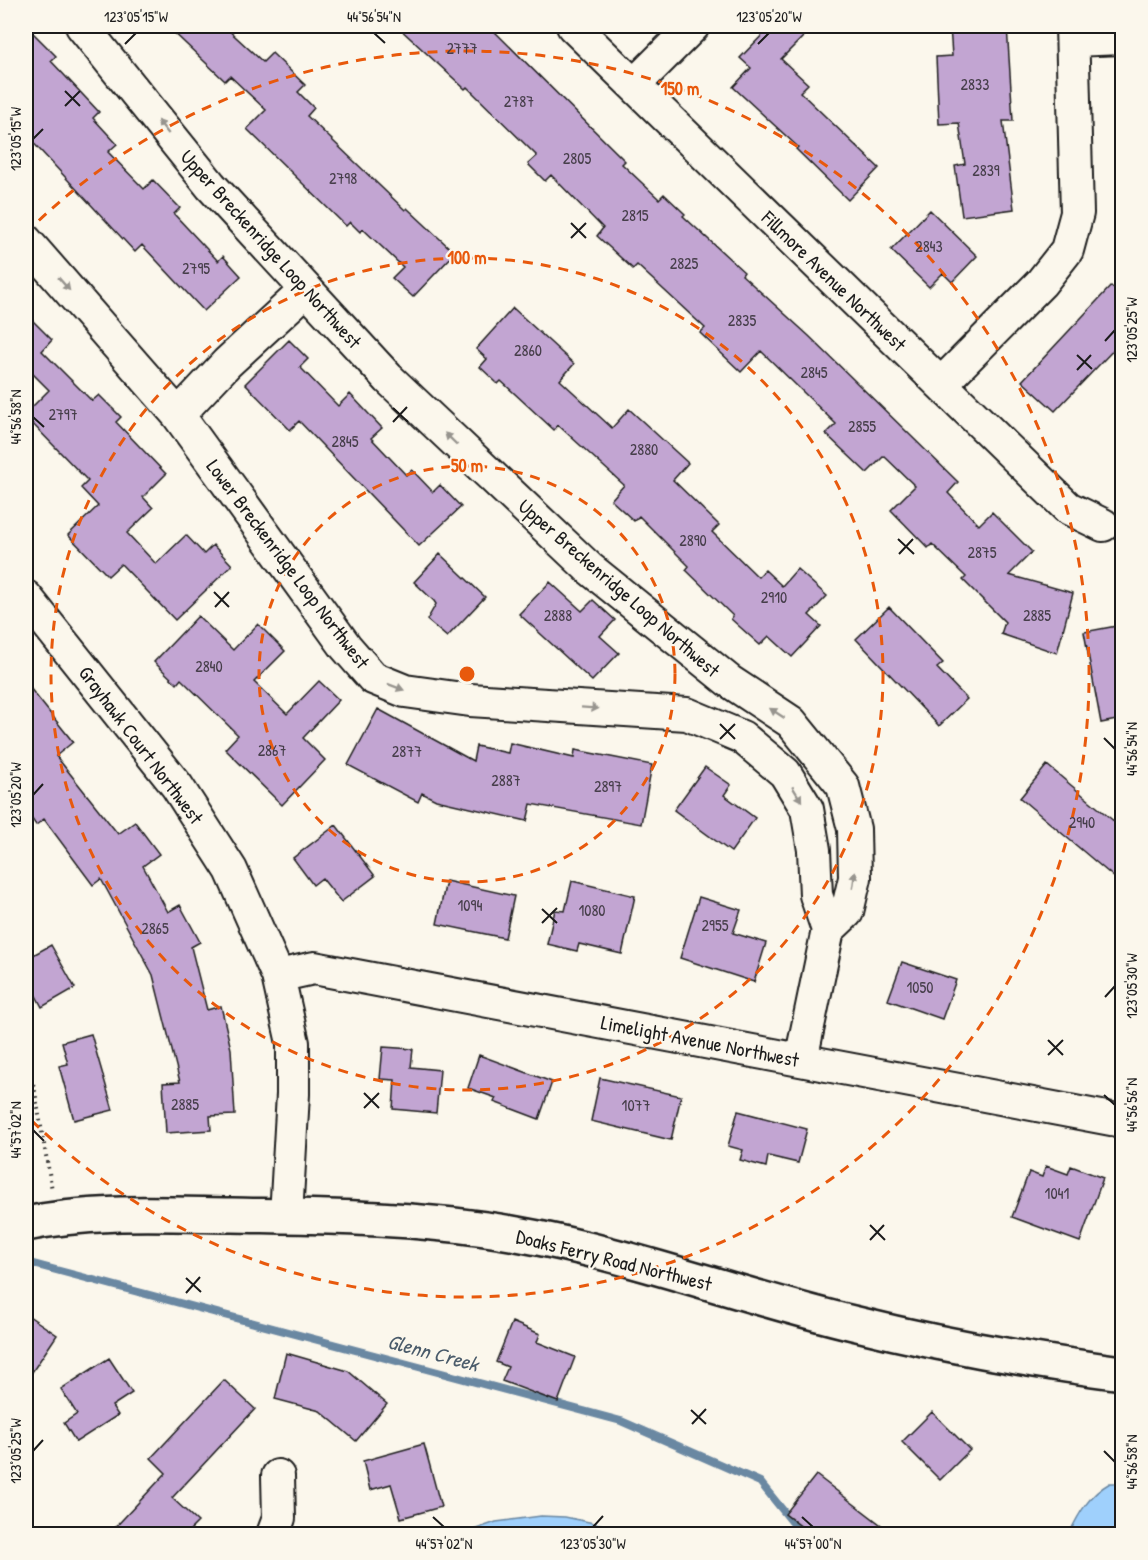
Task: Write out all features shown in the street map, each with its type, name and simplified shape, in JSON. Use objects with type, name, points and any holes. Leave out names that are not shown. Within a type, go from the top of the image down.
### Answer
[{"type":"main road","name":"Doaks Ferry Road Northwest","points":[[26,1224],[57,1218],[151,1214],[286,1216],[418,1221],[517,1234],[574,1246],[852,1323],[960,1347],[1122,1373]]},
{"type":"street","name":"Upper Breckenridge Loop Northwest","points":[[82,26],[211,186],[304,291],[388,379],[589,568],[729,681],[791,722],[843,786],[854,829],[855,878],[847,912],[828,930]]},
{"type":"street","name":"Fillmore Avenue Northwest","points":[[573,26],[1068,508],[1103,525]]},
{"type":"street","points":[[634,85],[693,26]]},
{"type":"street","points":[[940,384],[1041,283],[1067,250],[1077,213],[1073,33],[1122,38]]},
{"type":"street","name":"Lower Breckenridge Loop Northwest","points":[[26,241],[178,415],[346,646],[374,678],[405,691],[470,700],[687,714],[742,737],[785,773],[807,809],[814,850],[816,896],[828,930]]},
{"type":"street","points":[[178,415],[226,363],[304,291]]},
{"type":"street","name":"Grayhawk Court Northwest","points":[[26,597],[177,786],[231,870],[278,976],[293,1043],[293,1094],[286,1216]]},
{"type":"street","points":[[801,1060],[828,930]]},
{"type":"street","name":"Limelight Avenue Northwest","points":[[278,976],[314,968],[1122,1121]]},
{"type":"street","points":[[273,1534],[279,1518],[278,1476]]},
{"type":"path","points":[[26,1075],[34,1086],[57,1218]]},
{"type":"water","points":[[1110,1483],[1122,1483],[1122,1534],[1069,1534],[1085,1505]]},
{"type":"water","points":[[541,1516],[565,1517],[647,1534],[462,1534],[496,1522]]},
{"type":"building","points":[[26,26],[56,56],[51,61],[99,112],[93,118],[117,144],[108,152],[144,189],[153,180],[180,208],[174,214],[218,261],[223,256],[241,276],[204,311],[142,245],[135,252],[26,135]]},
{"type":"building","points":[[167,26],[224,26],[263,62],[272,53],[305,85],[298,92],[314,108],[307,116],[405,210],[407,208],[455,253],[413,297],[392,278],[403,267],[363,229],[360,232],[350,222],[346,226],[247,129],[266,110],[230,76],[225,81]]},
{"type":"building","points":[[397,26],[489,26],[625,161],[622,164],[659,199],[664,194],[685,214],[683,216],[744,272],[742,275],[809,336],[958,482],[948,493],[979,525],[992,512],[1032,552],[1009,575],[1073,593],[1057,653],[1001,634],[1005,622],[963,580],[966,577],[932,544],[928,548],[891,510],[915,486],[884,456],[867,473],[826,434],[836,424],[761,351],[741,372],[700,333],[705,328],[637,265],[633,269],[597,236],[603,228],[551,175],[545,181],[528,164],[537,156],[467,87],[465,89]]},
{"type":"building","points":[[771,26],[814,26],[781,59],[808,84],[800,92],[879,168],[848,200],[796,149],[798,147],[733,87],[751,68],[740,58]]},
{"type":"building","points":[[950,26],[1007,26],[1013,121],[1003,121],[1014,209],[962,216],[955,166],[965,164],[959,123],[939,124],[936,57],[952,56]]},
{"type":"building","points":[[930,210],[977,256],[952,282],[943,273],[929,287],[891,250]]},
{"type":"building","points":[[1111,286],[1122,297],[1122,341],[1055,411],[1022,381]]},
{"type":"building","points":[[513,308],[574,364],[560,380],[612,428],[629,409],[688,463],[673,480],[719,525],[712,532],[758,577],[765,570],[782,586],[797,569],[827,596],[809,615],[821,626],[792,657],[769,636],[760,645],[731,619],[733,616],[686,570],[689,566],[639,516],[634,521],[611,500],[624,485],[558,425],[554,430],[501,381],[498,384],[480,367],[487,359],[476,349]]},
{"type":"building","points":[[26,314],[52,340],[42,351],[92,401],[99,395],[121,417],[116,422],[166,474],[143,497],[153,508],[127,533],[156,564],[186,535],[204,554],[213,545],[232,565],[175,620],[121,564],[108,576],[68,535],[98,506],[81,488],[88,481],[26,417],[26,413],[49,390],[26,367]]},
{"type":"building","points":[[289,340],[308,359],[300,367],[338,406],[350,394],[382,428],[371,438],[406,475],[412,470],[433,492],[440,485],[461,507],[419,546],[299,421],[290,430],[245,384]]},
{"type":"building","points":[[440,554],[485,597],[447,637],[427,620],[436,604],[414,582]]},
{"type":"building","points":[[550,582],[582,611],[593,600],[615,620],[600,636],[619,653],[592,681],[519,614]]},
{"type":"building","points":[[889,607],[943,663],[937,668],[967,699],[939,726],[856,639]]},
{"type":"building","points":[[198,616],[233,650],[258,624],[285,651],[254,682],[287,714],[319,681],[339,700],[303,738],[325,760],[282,805],[225,749],[238,735],[181,679],[177,684],[154,662]]},
{"type":"building","points":[[1122,625],[1122,719],[1101,723],[1084,632]]},
{"type":"building","points":[[26,683],[73,742],[56,756],[118,834],[135,822],[159,854],[143,866],[168,912],[180,905],[200,942],[191,947],[207,1010],[221,1006],[231,1049],[235,1115],[210,1116],[211,1130],[166,1133],[163,1083],[180,1082],[153,975],[101,879],[93,885],[44,819],[36,825],[26,811]]},
{"type":"building","points":[[378,709],[473,761],[476,746],[508,753],[510,743],[574,758],[575,750],[652,765],[641,824],[531,804],[527,821],[436,800],[422,793],[418,802],[348,765]]},
{"type":"building","points":[[1047,765],[1122,828],[1122,884],[1020,798]]},
{"type":"building","points":[[705,767],[731,785],[724,795],[755,818],[731,852],[674,810]]},
{"type":"building","points":[[336,825],[375,876],[341,902],[322,878],[313,885],[293,858]]},
{"type":"building","points":[[446,881],[514,896],[505,938],[437,924]]},
{"type":"building","points":[[572,881],[635,896],[622,954],[579,944],[577,951],[547,944],[555,910],[565,911]]},
{"type":"building","points":[[699,897],[741,910],[733,933],[766,943],[754,982],[680,958]]},
{"type":"building","points":[[51,945],[75,988],[42,1007],[26,977],[26,959]]},
{"type":"building","points":[[902,962],[956,980],[942,1019],[888,1000]]},
{"type":"building","points":[[91,1034],[113,1110],[74,1120],[59,1066],[68,1064],[62,1042]]},
{"type":"building","points":[[383,1047],[413,1049],[411,1067],[440,1070],[436,1113],[393,1109],[395,1080],[380,1079]]},
{"type":"building","points":[[479,1055],[552,1082],[539,1119],[494,1102],[496,1098],[468,1088]]},
{"type":"building","points":[[600,1078],[681,1096],[671,1140],[591,1121]]},
{"type":"building","points":[[738,1111],[807,1129],[798,1163],[768,1156],[766,1167],[740,1160],[743,1150],[728,1146]]},
{"type":"building","points":[[1046,1166],[1068,1174],[1071,1166],[1103,1178],[1080,1242],[1012,1217],[1029,1172],[1042,1177]]},
{"type":"building","points":[[26,1314],[57,1335],[26,1381]]},
{"type":"building","points":[[512,1322],[540,1334],[537,1342],[575,1357],[558,1402],[502,1381],[508,1367],[496,1362]]},
{"type":"building","points":[[286,1353],[348,1371],[387,1404],[356,1441],[320,1411],[275,1399]]},
{"type":"building","points":[[109,1358],[132,1393],[112,1406],[118,1415],[76,1442],[64,1423],[77,1414],[61,1389]]},
{"type":"building","points":[[224,1380],[255,1409],[172,1498],[198,1522],[186,1534],[109,1534],[166,1473],[151,1458]]},
{"type":"building","points":[[932,1412],[970,1450],[940,1480],[902,1442]]},
{"type":"building","points":[[424,1444],[441,1507],[401,1518],[391,1484],[370,1490],[363,1461]]},
{"type":"building","points":[[816,1475],[893,1534],[811,1534],[785,1514]]},
{"type":"waterway","name":"Glenn Creek","points":[[26,1262],[621,1421],[760,1482],[802,1534]]}]
